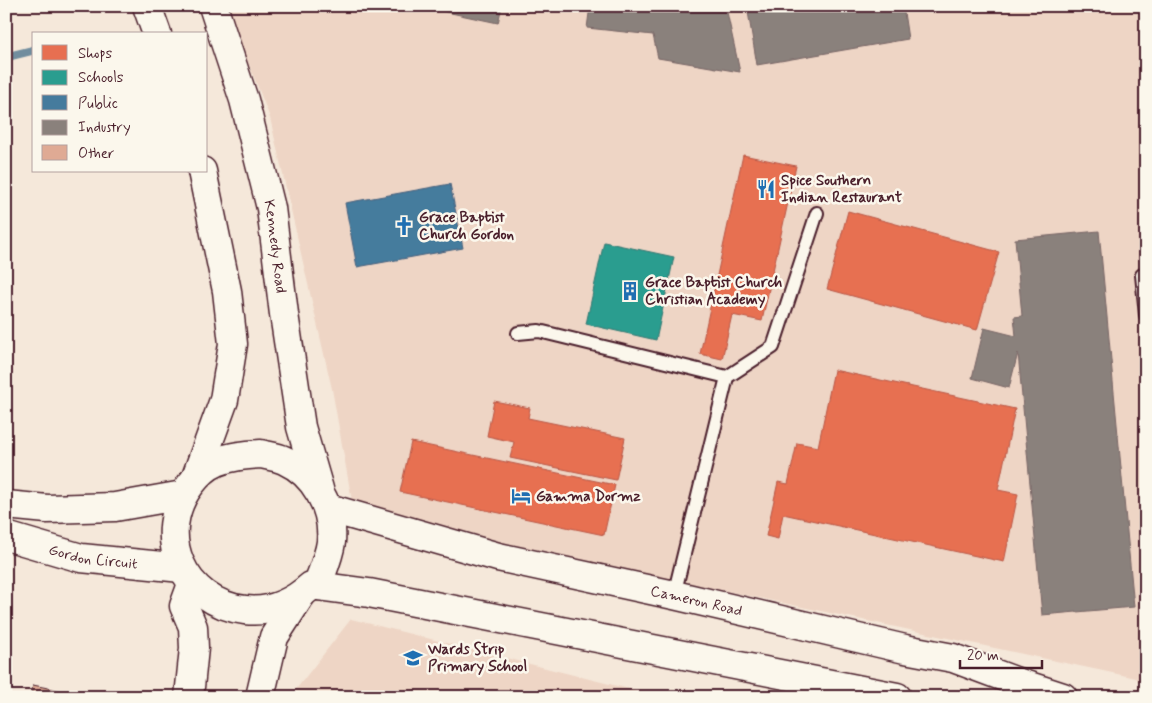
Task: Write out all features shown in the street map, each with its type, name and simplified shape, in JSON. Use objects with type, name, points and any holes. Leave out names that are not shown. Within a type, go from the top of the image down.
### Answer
[{"type":"main road","points":[[146,6],[156,32]]},
{"type":"main road","name":"Kennedy Road","points":[[213,6],[244,100],[272,208],[284,314],[301,427],[324,500]]},
{"type":"main road","points":[[202,172],[227,291],[233,344],[224,400],[190,486],[177,509],[174,531],[176,554],[187,576],[210,599],[232,608],[256,611],[280,606],[309,591],[369,593],[897,697]]},
{"type":"main road","points":[[6,505],[47,509],[115,507],[190,486],[215,463],[238,455],[261,454],[284,460],[304,473],[324,500],[331,526],[331,543],[327,560],[309,591],[274,636],[260,697]]},
{"type":"main road","name":"Cameron Road","points":[[324,500],[498,557],[674,595],[905,650],[954,658],[1063,697]]},
{"type":"main road","name":"Gordon Circuit","points":[[6,536],[81,558],[187,576]]},
{"type":"main road","points":[[187,576],[184,606],[193,627],[194,648],[189,697]]},
{"type":"lane","points":[[674,595],[728,377],[773,347],[817,213]]},
{"type":"lane","points":[[1142,275],[1146,315]]},
{"type":"lane","points":[[518,333],[539,331],[728,377]]},
{"type":"shaded area","points":[[226,6],[1146,6],[1146,688],[1136,678],[354,512],[332,389],[270,118]]},
{"type":"shaded area","name":"Wards Strip Primary School","points":[[351,619],[661,697],[290,697]]},
{"type":"building: Shops","points":[[743,155],[796,166],[762,321],[732,315],[722,359],[700,354]]},
{"type":"building: Shops","points":[[848,211],[999,252],[977,330],[827,289]]},
{"type":"building: Shops","points":[[834,370],[1015,409],[998,490],[1018,494],[1004,562],[783,514],[778,539],[766,536],[778,482],[788,484],[797,443],[818,447]]},
{"type":"building: Shops","points":[[494,401],[530,408],[528,418],[625,438],[616,480],[510,458],[514,442],[487,436]]},
{"type":"building: Shops","points":[[411,442],[615,485],[604,535],[400,492]]},
{"type":"building: Schools","name":"Grace Baptist Church Christian Academy","points":[[604,242],[674,257],[656,340],[586,324]]},
{"type":"building: Public","name":"Grace Baptist Church Gordon","points":[[450,184],[463,248],[357,267],[345,203]]},
{"type":"building: Industry","points":[[418,6],[502,6],[498,23]]},
{"type":"building: Industry","points":[[590,6],[682,6],[727,12],[740,72],[658,58],[653,35],[587,28]]},
{"type":"building: Industry","points":[[747,6],[903,6],[908,39],[757,65]]},
{"type":"building: Industry","points":[[1099,231],[1134,607],[1042,615],[1018,353],[1009,388],[972,378],[984,328],[1016,336],[1014,317],[1022,316],[1015,239]]},
{"type":"building: Other","points":[[33,685],[92,697],[31,697]]},
{"type":"waterway","points":[[6,57],[32,50]]},
{"type":"place","name":"Spice Southern Indian Restaurant","points":[[766,189]]},
{"type":"place","name":"Grace Baptist Church Gordon","points":[[404,226]]},
{"type":"place","name":"Grace Baptist Church Christian Academy","points":[[630,291]]},
{"type":"place","name":"Gamma Dormz","points":[[521,496]]},
{"type":"place","name":"Wards Strip Primary School","points":[[413,658]]}]
